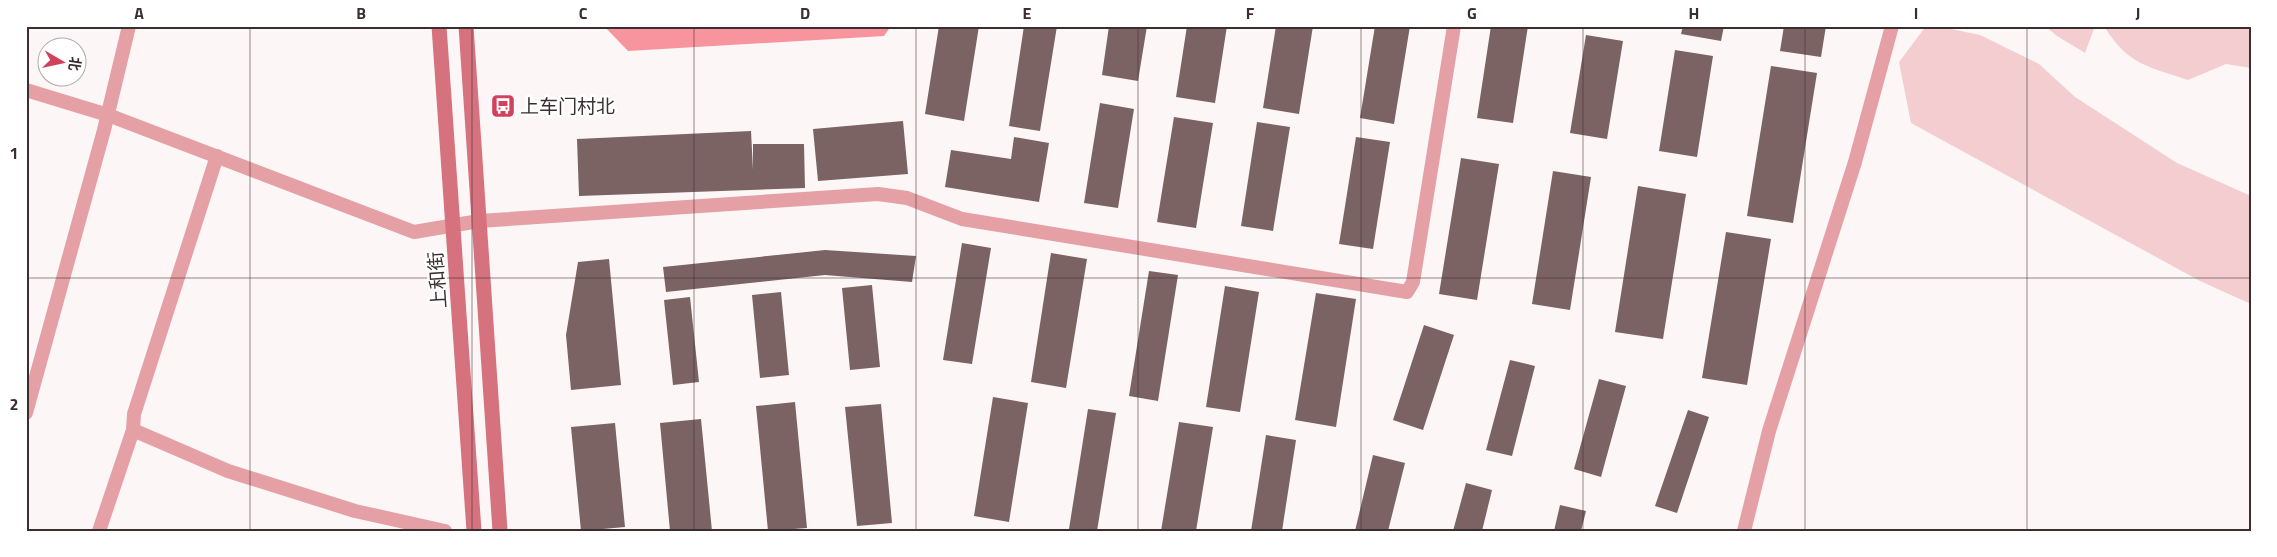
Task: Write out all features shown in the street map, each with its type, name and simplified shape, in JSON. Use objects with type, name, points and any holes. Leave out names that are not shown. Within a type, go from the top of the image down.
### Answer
[{"type":"street","points":[[26,413],[108,114],[129,26]]},
{"type":"street","name":"上和街","points":[[439,26],[474,531]]},
{"type":"street","points":[[466,26],[500,531]]},
{"type":"street","points":[[26,90],[108,114],[414,232],[479,222],[878,194],[906,198],[962,219],[1407,292],[1413,282],[1454,26]]},
{"type":"street","points":[[1744,531],[1770,431],[1855,162],[1892,26]]},
{"type":"street","points":[[99,531],[133,430],[134,414],[217,156]]},
{"type":"street","points":[[133,430],[228,471],[355,511],[445,531]]},
{"type":"shaded area","points":[[604,26],[891,26],[884,36],[628,51]]},
{"type":"shaded area","points":[[1926,26],[1936,26],[1980,35],[2039,64],[2075,97],[2177,163],[2251,196],[2251,304],[2200,281],[1911,123],[1899,62]]},
{"type":"shaded area","points":[[2045,26],[2095,26],[2085,53],[2057,36]]},
{"type":"shaded area","points":[[2104,26],[2251,26],[2251,68],[2226,64],[2188,80],[2150,67],[2130,57],[2121,49]]},
{"type":"building","points":[[939,26],[979,26],[964,121],[925,114]]},
{"type":"building","points":[[1024,26],[1057,26],[1040,131],[1009,126]]},
{"type":"building","points":[[1109,26],[1147,26],[1138,81],[1102,75]]},
{"type":"building","points":[[1187,26],[1227,26],[1215,103],[1176,97]]},
{"type":"building","points":[[1276,26],[1313,26],[1299,114],[1263,108]]},
{"type":"building","points":[[1375,26],[1410,26],[1394,124],[1360,118]]},
{"type":"building","points":[[1491,26],[1528,26],[1513,123],[1477,118]]},
{"type":"building","points":[[1683,26],[1724,26],[1721,41],[1681,34]]},
{"type":"building","points":[[1784,26],[1826,26],[1821,57],[1780,51]]},
{"type":"building","points":[[1586,35],[1623,41],[1607,139],[1570,133]]},
{"type":"building","points":[[1675,50],[1713,56],[1697,157],[1659,151]]},
{"type":"building","points":[[1771,66],[1817,73],[1793,223],[1747,216]]},
{"type":"building","points":[[1100,103],[1134,109],[1118,208],[1084,203]]},
{"type":"building","points":[[1174,117],[1213,123],[1196,228],[1157,222]]},
{"type":"building","points":[[903,121],[908,174],[818,181],[813,129]]},
{"type":"building","points":[[1257,122],[1290,127],[1273,231],[1241,226]]},
{"type":"building","points":[[751,131],[753,170],[753,144],[804,144],[805,188],[579,196],[577,139]]},
{"type":"building","points":[[1014,137],[1049,143],[1039,202],[945,187],[951,150],[1011,159]]},
{"type":"building","points":[[1356,137],[1390,142],[1373,249],[1339,244]]},
{"type":"building","points":[[1461,158],[1499,164],[1477,300],[1439,294]]},
{"type":"building","points":[[1553,171],[1591,177],[1570,310],[1532,304]]},
{"type":"building","points":[[1638,186],[1686,194],[1663,339],[1615,332]]},
{"type":"building","points":[[1726,232],[1771,239],[1747,385],[1702,378]]},
{"type":"building","points":[[962,243],[991,248],[972,364],[943,360]]},
{"type":"building","points":[[825,250],[916,256],[912,282],[825,275],[666,292],[663,267]]},
{"type":"building","points":[[1051,253],[1087,259],[1066,388],[1031,382]]},
{"type":"building","points":[[609,259],[621,385],[571,390],[566,335],[578,262]]},
{"type":"building","points":[[1149,271],[1178,275],[1158,401],[1129,396]]},
{"type":"building","points":[[872,285],[880,367],[850,370],[842,288]]},
{"type":"building","points":[[1225,286],[1259,292],[1240,412],[1206,407]]},
{"type":"building","points":[[781,292],[789,375],[760,378],[752,295]]},
{"type":"building","points":[[1316,293],[1356,299],[1336,427],[1295,420]]},
{"type":"building","points":[[690,297],[699,382],[673,385],[664,300]]},
{"type":"building","points":[[1424,325],[1454,335],[1423,430],[1393,420]]},
{"type":"building","points":[[1510,360],[1535,366],[1512,456],[1486,450]]},
{"type":"building","points":[[1599,379],[1626,386],[1601,477],[1574,469]]},
{"type":"building","points":[[993,397],[1028,403],[1009,522],[974,516]]},
{"type":"building","points":[[795,402],[807,528],[768,531],[756,406]]},
{"type":"building","points":[[881,404],[892,523],[857,526],[845,407]]},
{"type":"building","points":[[1088,409],[1116,413],[1097,531],[1069,529]]},
{"type":"building","points":[[1688,410],[1709,417],[1677,513],[1655,506]]},
{"type":"building","points":[[701,419],[712,531],[670,531],[660,423]]},
{"type":"building","points":[[1179,422],[1213,427],[1196,531],[1161,531]]},
{"type":"building","points":[[615,423],[625,527],[581,531],[571,427]]},
{"type":"building","points":[[1266,435],[1296,440],[1282,531],[1251,531]]},
{"type":"building","points":[[1373,455],[1405,463],[1388,531],[1355,531]]},
{"type":"building","points":[[1466,483],[1492,490],[1482,531],[1453,531]]},
{"type":"building","points":[[1560,505],[1586,511],[1581,531],[1554,531]]},
{"type":"place","name":"上车门村北","points":[[503,106]]}]
